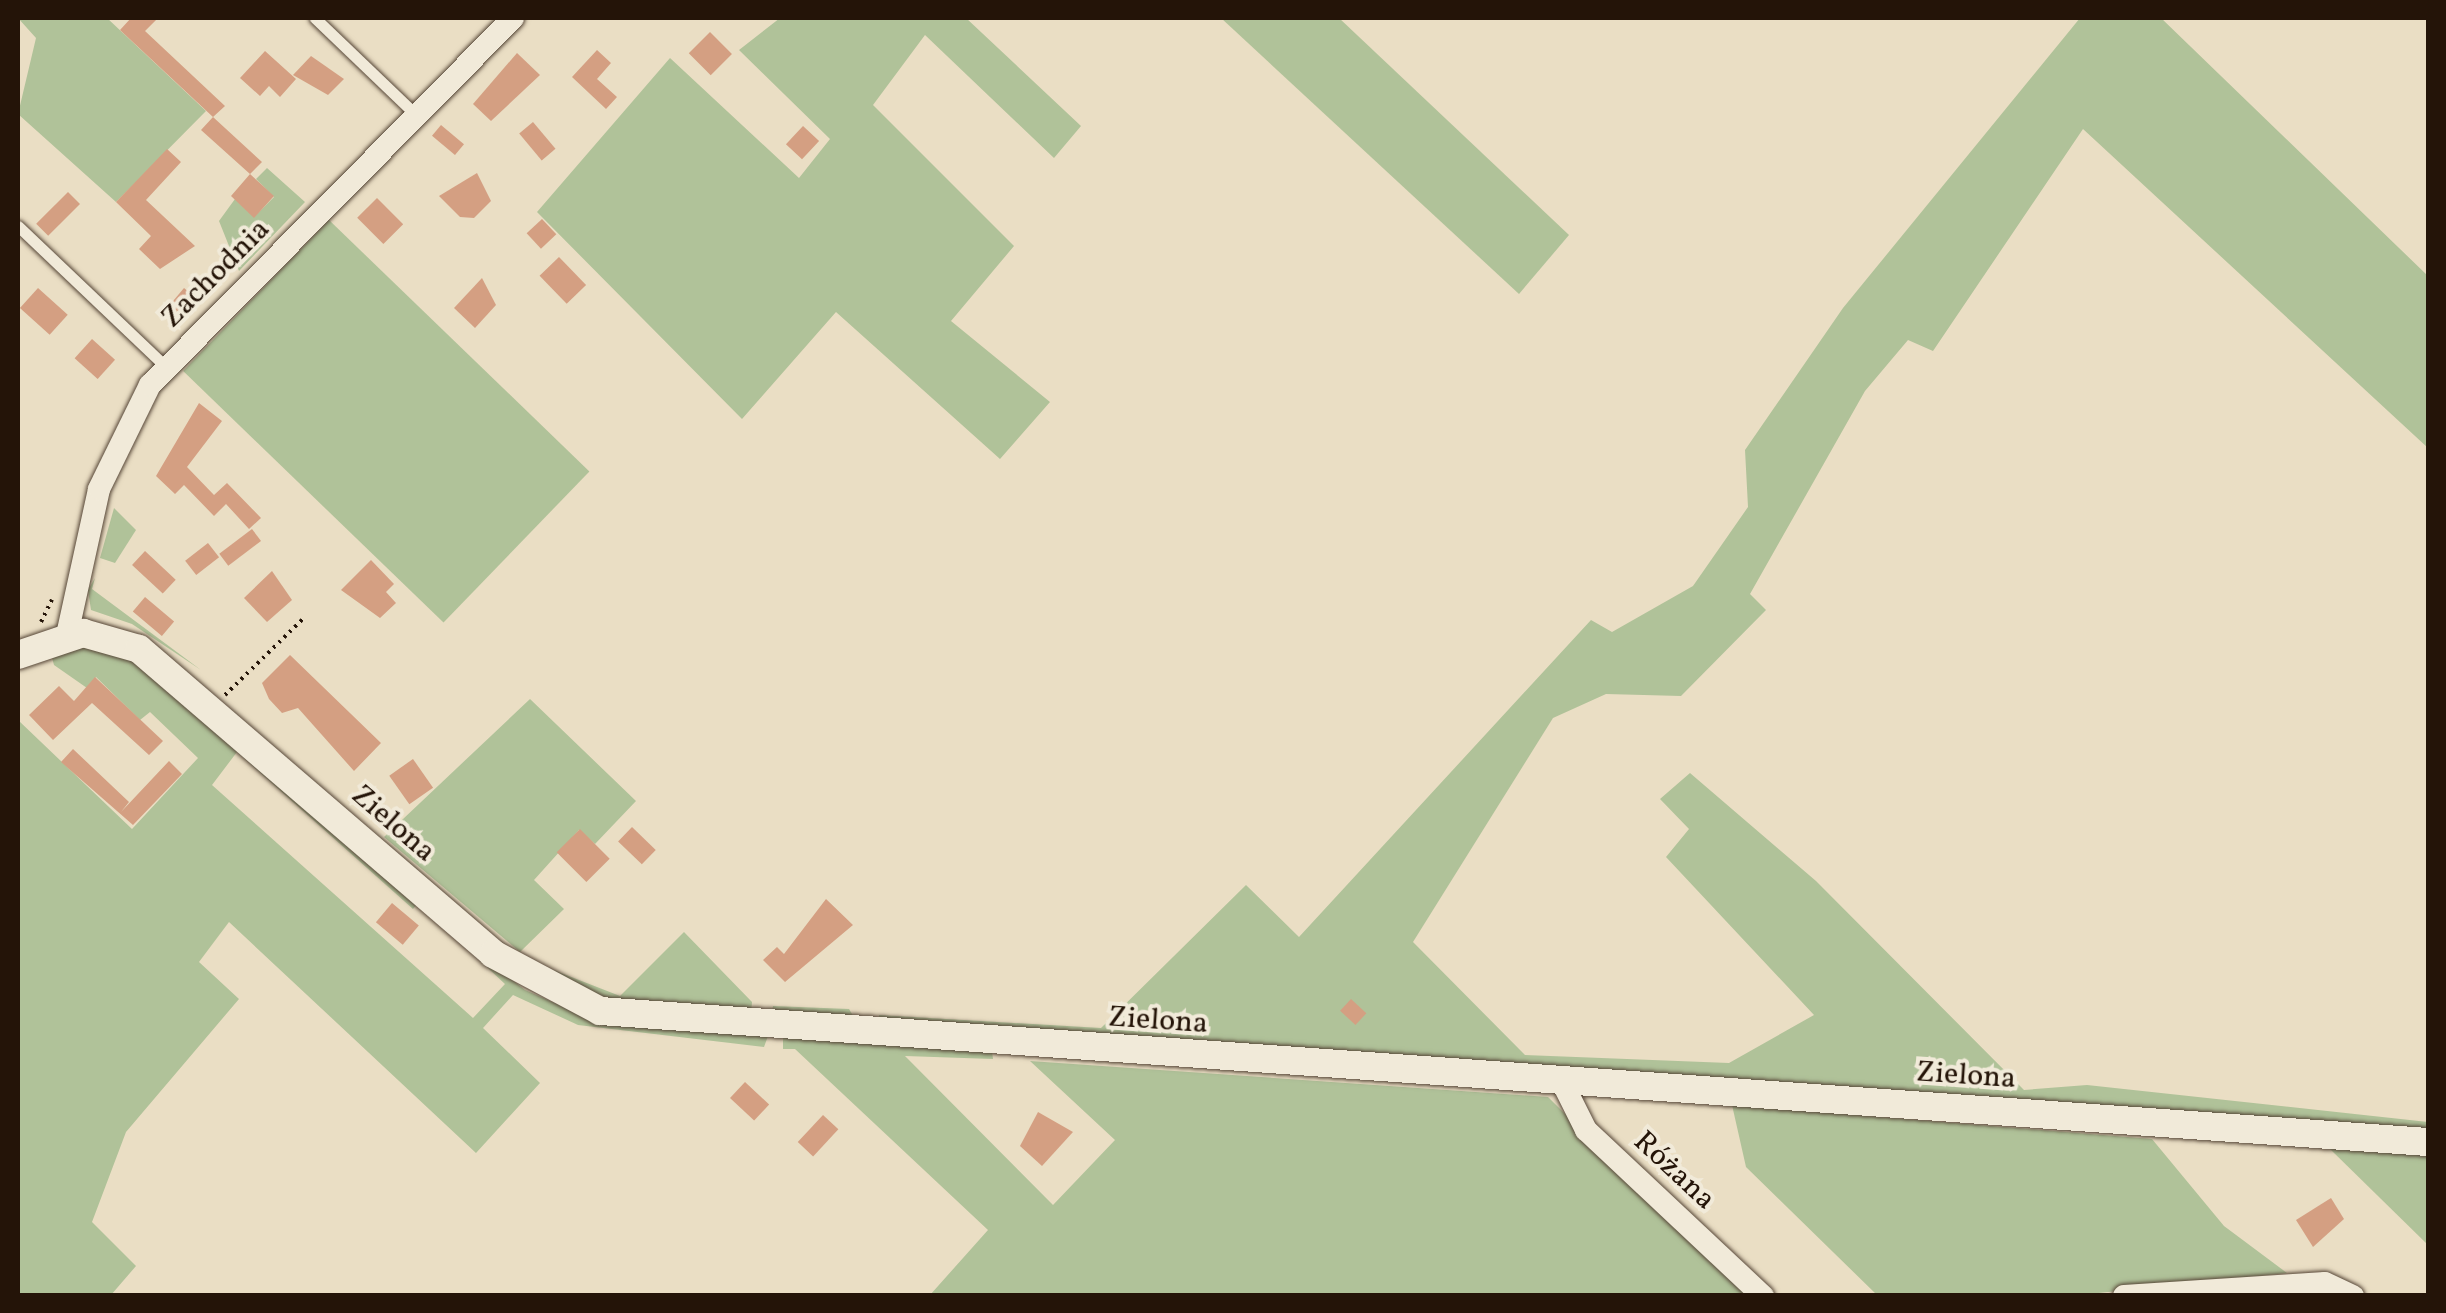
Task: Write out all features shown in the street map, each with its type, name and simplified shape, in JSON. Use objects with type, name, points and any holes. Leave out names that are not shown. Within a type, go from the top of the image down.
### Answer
[{"type":"street","name":"Zachodnia","points":[[68,635],[110,455],[166,367],[513,18]]},
{"type":"street","points":[[18,655],[68,635]]},
{"type":"street","name":"Zielona","points":[[68,635],[139,648],[493,954],[600,1010],[2428,1142]]},
{"type":"street","name":"Różana","points":[[1561,1080],[1586,1130],[1763,1296]]},
{"type":"street","points":[[2124,1296],[2325,1282],[2354,1296]]},
{"type":"lane","points":[[315,18],[416,115]]},
{"type":"lane","points":[[18,226],[166,367]]},
{"type":"path","points":[[212,708],[304,618]]},
{"type":"green space","points":[[18,18],[107,18],[206,111],[116,202],[18,114],[36,38]]},
{"type":"green space","points":[[780,18],[966,18],[1081,126],[1054,158],[925,35],[873,105],[1014,246],[951,321],[1050,402],[1000,459],[836,312],[742,419],[537,212],[670,58],[799,178],[830,139],[739,50]]},
{"type":"green space","points":[[1221,18],[1339,18],[1569,235],[1519,294]]},
{"type":"green space","points":[[2080,18],[2161,18],[2428,276],[2428,448],[2083,129],[1933,351],[1908,340],[1865,391],[1750,594],[1766,610],[1681,696],[1606,694],[1553,718],[1413,942],[1525,1055],[1729,1063],[1814,1015],[1666,857],[1689,829],[1660,799],[1690,773],[1816,881],[2024,1090],[2087,1085],[2428,1122],[2428,1132],[879,1026],[879,1015],[1101,1028],[1246,885],[1299,937],[1591,620],[1612,632],[1693,586],[1748,507],[1745,450],[1843,308]]},
{"type":"green space","points":[[267,168],[305,202],[239,271],[219,221],[235,199],[254,217],[274,197],[256,179]]},
{"type":"green space","points":[[329,220],[589,471],[444,623],[183,371]]},
{"type":"green space","points":[[114,508],[136,530],[115,563],[100,558]]},
{"type":"green space","points":[[95,578],[92,589],[201,670],[132,624],[91,610],[88,590]]},
{"type":"green space","points":[[78,644],[119,647],[418,903],[413,909],[237,752],[212,785],[473,1018],[505,984],[446,929],[525,990],[580,1014],[768,1036],[764,1047],[578,1025],[513,995],[483,1028],[540,1083],[476,1153],[229,922],[199,962],[239,999],[126,1132],[92,1222],[136,1266],[111,1295],[18,1295],[18,720],[132,829],[198,758],[150,712],[140,720],[96,677],[87,688],[54,665],[51,654]]},
{"type":"green space","points":[[530,699],[636,801],[595,844],[579,830],[534,880],[564,909],[520,952],[384,837]]},
{"type":"green space","points":[[684,932],[752,1002],[751,1014],[585,995],[533,962],[620,996]]},
{"type":"green space","points":[[773,1006],[849,1009],[858,1024],[771,1017]]},
{"type":"green space","points":[[783,1037],[992,1051],[993,1059],[905,1056],[1053,1205],[1115,1140],[1030,1061],[1548,1097],[1747,1295],[930,1295],[988,1230],[795,1049],[783,1049]]},
{"type":"green space","points":[[1732,1105],[2152,1139],[2224,1226],[2287,1273],[2080,1295],[1877,1295],[1746,1167]]},
{"type":"green space","points":[[2330,1149],[2426,1154],[2428,1245]]},
{"type":"building","points":[[131,18],[158,18],[145,31],[225,106],[213,117],[120,30]]},
{"type":"building","points":[[710,32],[732,54],[711,75],[689,53]]},
{"type":"building","points":[[597,50],[611,63],[597,79],[617,97],[606,109],[572,77]]},
{"type":"building","points":[[265,51],[296,79],[280,97],[269,86],[260,96],[240,78]]},
{"type":"building","points":[[517,53],[540,75],[491,121],[473,104]]},
{"type":"building","points":[[311,56],[344,79],[328,95],[293,75]]},
{"type":"building","points":[[213,117],[262,162],[250,174],[201,130]]},
{"type":"building","points":[[533,122],[555,149],[542,160],[519,134]]},
{"type":"building","points":[[441,125],[464,144],[455,155],[432,136]]},
{"type":"building","points":[[803,126],[819,141],[802,159],[786,144]]},
{"type":"building","points":[[167,149],[181,162],[146,200],[195,246],[160,269],[139,249],[151,236],[116,202]]},
{"type":"building","points":[[477,173],[491,201],[474,218],[460,217],[439,196]]},
{"type":"building","points":[[250,174],[274,196],[254,218],[231,196]]},
{"type":"building","points":[[68,192],[80,204],[48,236],[36,224]]},
{"type":"building","points":[[377,198],[403,224],[383,244],[357,218]]},
{"type":"building","points":[[542,219],[556,234],[541,249],[527,233]]},
{"type":"building","points":[[559,257],[586,285],[567,304],[540,276]]},
{"type":"building","points":[[482,278],[496,305],[475,328],[454,308]]},
{"type":"building","points":[[38,288],[68,315],[50,335],[20,308]]},
{"type":"building","points":[[184,288],[196,298],[177,321],[165,311]]},
{"type":"building","points":[[92,339],[115,360],[98,379],[75,358]]},
{"type":"building","points":[[199,403],[222,421],[187,467],[214,495],[227,483],[261,518],[249,529],[226,504],[214,516],[184,485],[175,494],[156,476]]},
{"type":"building","points":[[252,529],[261,541],[228,566],[219,554]]},
{"type":"building","points":[[208,543],[219,557],[196,575],[185,561]]},
{"type":"building","points":[[145,551],[176,580],[163,594],[132,565]]},
{"type":"building","points":[[371,560],[394,584],[386,592],[396,603],[380,618],[341,590]]},
{"type":"building","points":[[272,571],[292,600],[267,622],[244,598]]},
{"type":"building","points":[[145,597],[174,621],[162,636],[133,612]]},
{"type":"building","points":[[290,655],[381,743],[354,771],[298,708],[282,713],[269,699],[262,683]]},
{"type":"building","points":[[95,677],[163,741],[149,755],[92,703],[53,740],[29,715],[59,686],[74,701]]},
{"type":"building","points":[[73,749],[129,802],[121,812],[169,761],[182,774],[133,825],[61,762]]},
{"type":"building","points":[[413,759],[433,788],[409,804],[389,776]]},
{"type":"building","points":[[632,827],[656,850],[642,864],[618,841]]},
{"type":"building","points":[[580,829],[610,859],[586,882],[557,852]]},
{"type":"building","points":[[826,899],[853,925],[785,982],[763,960],[777,947],[784,954]]},
{"type":"building","points":[[392,903],[419,925],[403,945],[376,922]]},
{"type":"building","points":[[1351,999],[1366,1013],[1355,1025],[1340,1011]]},
{"type":"building","points":[[745,1082],[769,1105],[754,1121],[730,1098]]},
{"type":"building","points":[[1038,1112],[1073,1132],[1042,1166],[1020,1146]]},
{"type":"building","points":[[823,1115],[838,1129],[813,1156],[798,1142]]},
{"type":"building","points":[[2331,1198],[2344,1219],[2313,1247],[2296,1220]]}]
